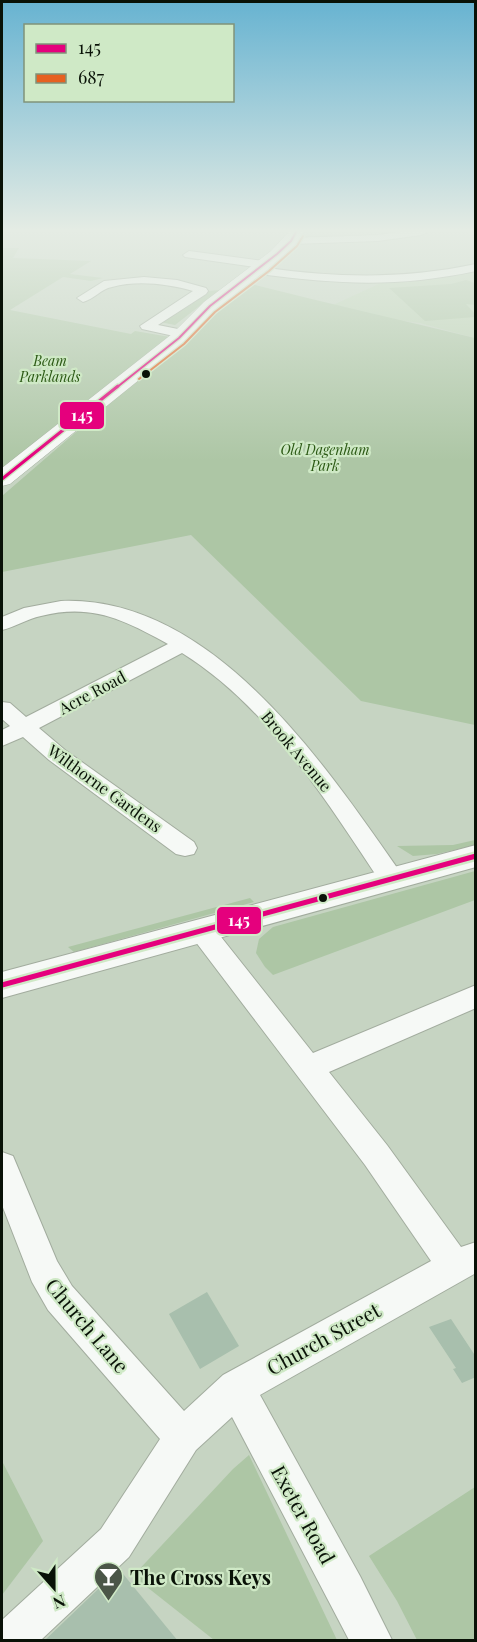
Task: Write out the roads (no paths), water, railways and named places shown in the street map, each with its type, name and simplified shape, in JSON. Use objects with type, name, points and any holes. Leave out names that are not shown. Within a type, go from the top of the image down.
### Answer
[{"type":"main road","points":[[2,479],[183,334],[207,309]]},
{"type":"street","points":[[174,309],[147,326],[183,334]]},
{"type":"street","name":"Brook Avenue","points":[[2,624],[18,616],[53,607],[95,607],[123,613],[183,644],[206,659],[266,714],[335,796],[391,878]]},
{"type":"street","name":"Acre Road","points":[[2,739],[183,644]]},
{"type":"street","name":"Wilthorne Gardens","points":[[2,708],[57,755],[185,848]]},
{"type":"street","points":[[2,985],[476,856]]},
{"type":"street","points":[[201,930],[376,1155],[465,1261]]},
{"type":"street","points":[[308,1068],[476,996]]},
{"type":"street","name":"Church Lane","points":[[2,1166],[44,1271],[60,1298],[183,1437]]},
{"type":"street","name":"Church Street","points":[[11,1641],[115,1543],[183,1437],[236,1388],[465,1261]]},
{"type":"street","name":"Exeter Road","points":[[236,1388],[346,1590],[371,1641]]},
{"type":"place","name":"The Cross Keys","points":[[109,1602]]},
{"type":"park label","name":"Beam Parklands","points":[[50,368]]},
{"type":"park label","name":"Old Dagenham Park","points":[[325,457]]}]
